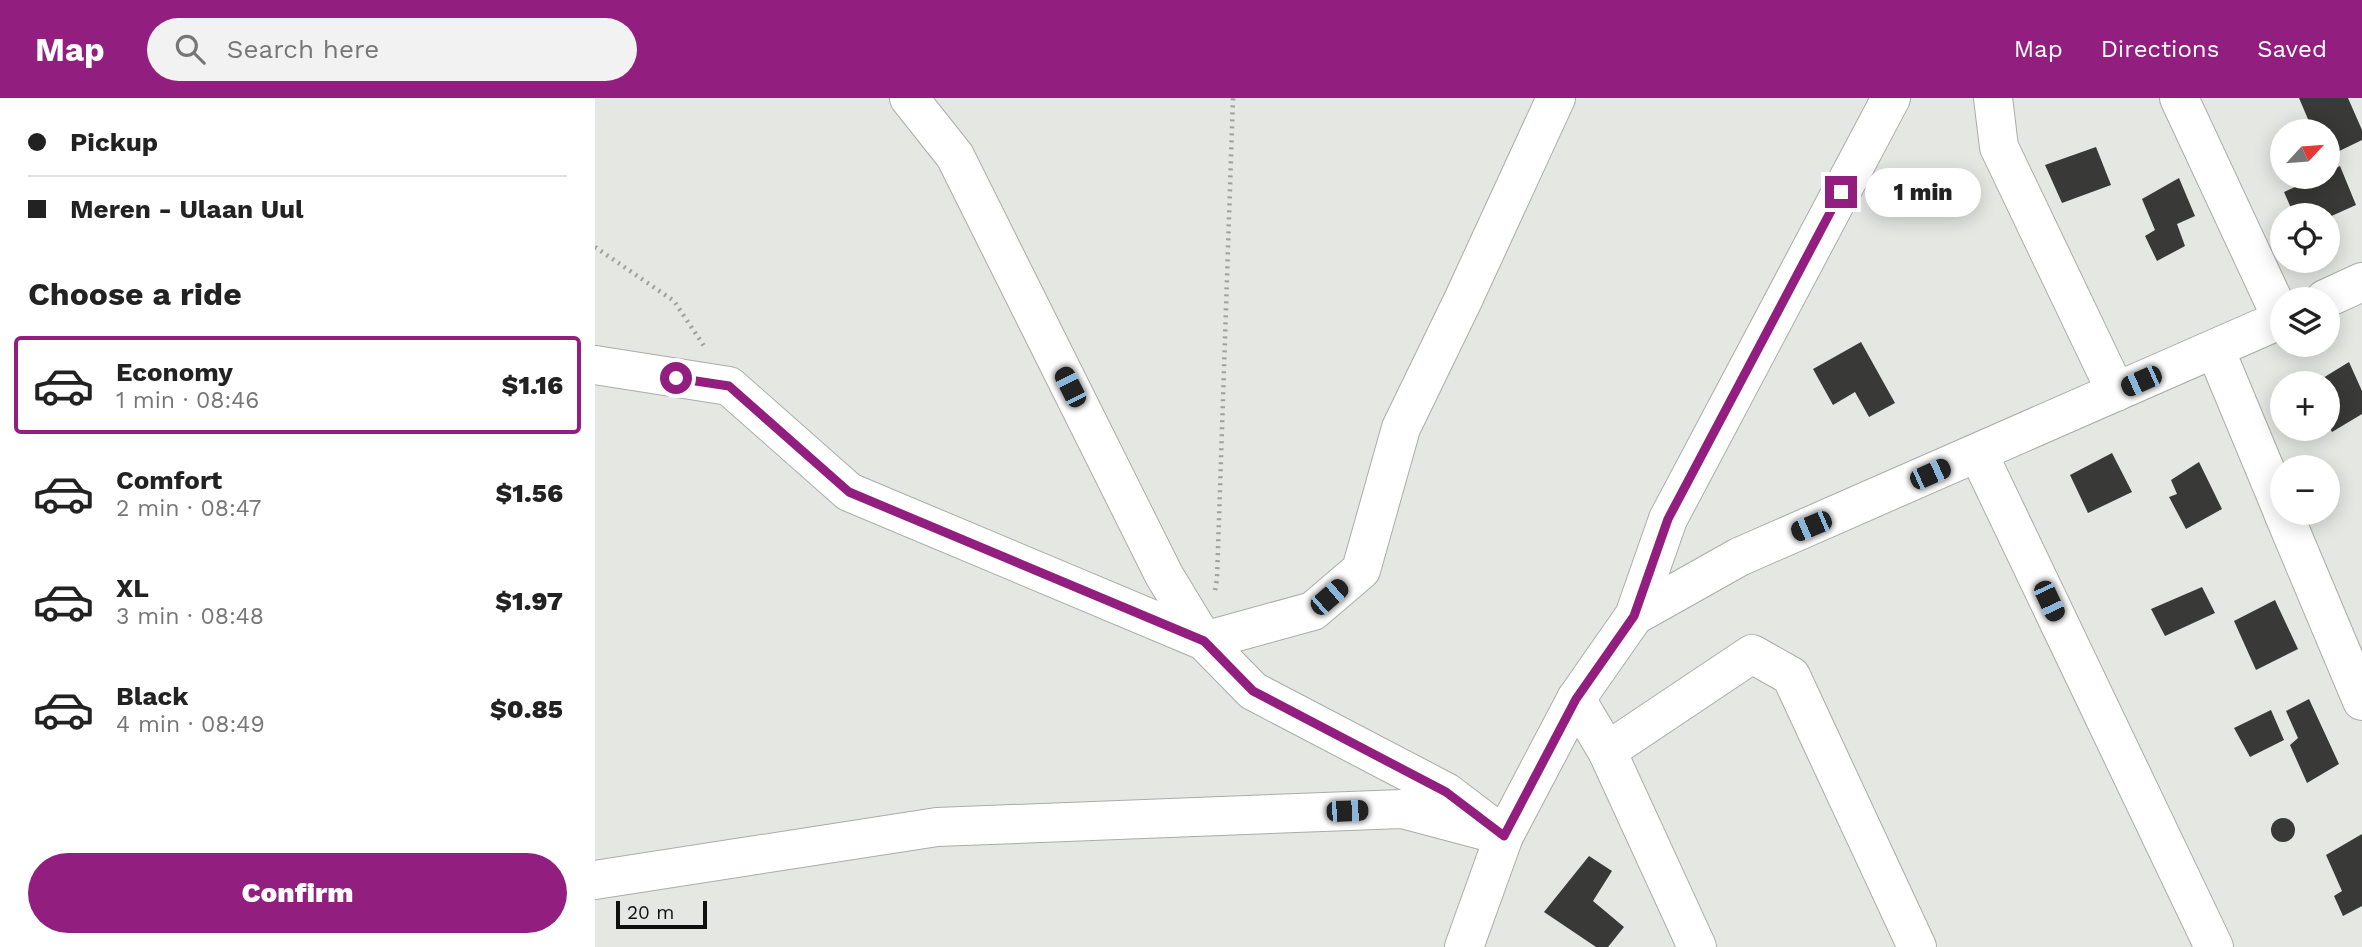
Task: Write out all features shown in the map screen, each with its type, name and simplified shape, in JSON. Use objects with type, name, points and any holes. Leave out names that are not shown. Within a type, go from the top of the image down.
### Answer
[{"type":"street","points":[[909,98],[955,156],[1164,575],[1204,641],[1253,691],[1446,792],[1504,836]]},
{"type":"street","points":[[595,365],[729,386],[849,492],[1204,641],[1313,611],[1361,570],[1401,428],[1464,300],[1556,98]]},
{"type":"street","points":[[1464,947],[1504,836],[1576,699],[1634,616],[1668,519],[1891,98]]},
{"type":"street","points":[[1993,98],[1999,147],[2116,392]]},
{"type":"street","points":[[2179,98],[2270,293]]},
{"type":"street","points":[[2340,292],[2362,282]]},
{"type":"street","points":[[1634,616],[1739,557],[2270,324]]},
{"type":"street","points":[[2215,349],[2270,480]]},
{"type":"street","points":[[1978,453],[2214,947]]},
{"type":"street","points":[[2289,525],[2362,701]]},
{"type":"street","points":[[1608,751],[1752,654],[1791,676],[1917,947]]},
{"type":"street","points":[[1576,699],[1608,751],[1697,947]]},
{"type":"street","points":[[595,880],[937,827],[1402,809],[1504,836]]},
{"type":"path","points":[[1214,592],[1217,579],[1233,98]]},
{"type":"path","points":[[595,247],[674,301],[729,386]]},
{"type":"building","points":[[2299,98],[2348,98],[2362,130],[2362,140],[2340,151],[2340,119],[2308,119]]},
{"type":"building","points":[[2096,147],[2111,185],[2062,203],[2045,165]]},
{"type":"building","points":[[2340,166],[2356,205],[2340,212],[2340,203],[2289,203],[2284,192],[2291,189],[2340,189]]},
{"type":"building","points":[[2179,178],[2195,216],[2177,224],[2185,246],[2157,261],[2145,236],[2155,230],[2142,199]]},
{"type":"building","points":[[1861,342],[1895,403],[1869,417],[1855,392],[1833,405],[1813,369]]},
{"type":"building","points":[[2349,362],[2362,391],[2362,414],[2340,427],[2340,371],[2334,371]]},
{"type":"building","points":[[2112,453],[2132,492],[2088,513],[2070,475]]},
{"type":"building","points":[[2199,462],[2222,509],[2186,529],[2169,497],[2177,494],[2171,480]]},
{"type":"building","points":[[2202,587],[2215,613],[2165,636],[2151,609]]},
{"type":"building","points":[[2275,600],[2298,649],[2256,670],[2234,621]]},
{"type":"building","points":[[2309,699],[2339,764],[2307,783],[2290,745],[2298,738],[2286,711]]},
{"type":"building","points":[[2271,710],[2284,740],[2250,757],[2234,728]]},
{"type":"building","points":[[2283,818],[2291,822],[2295,830],[2291,838],[2283,842],[2275,838],[2271,830],[2275,822]]},
{"type":"building","points":[[2362,834],[2362,906],[2343,916],[2334,896],[2342,891],[2326,855]]},
{"type":"building","points":[[1589,856],[1612,871],[1593,901],[1624,927],[1608,947],[1596,947],[1544,912]]},
{"type":"route","points":[[676,378],[729,386],[849,492],[1204,641],[1253,691],[1446,792],[1504,836],[1576,699],[1634,616],[1668,519],[1841,192]]}]
